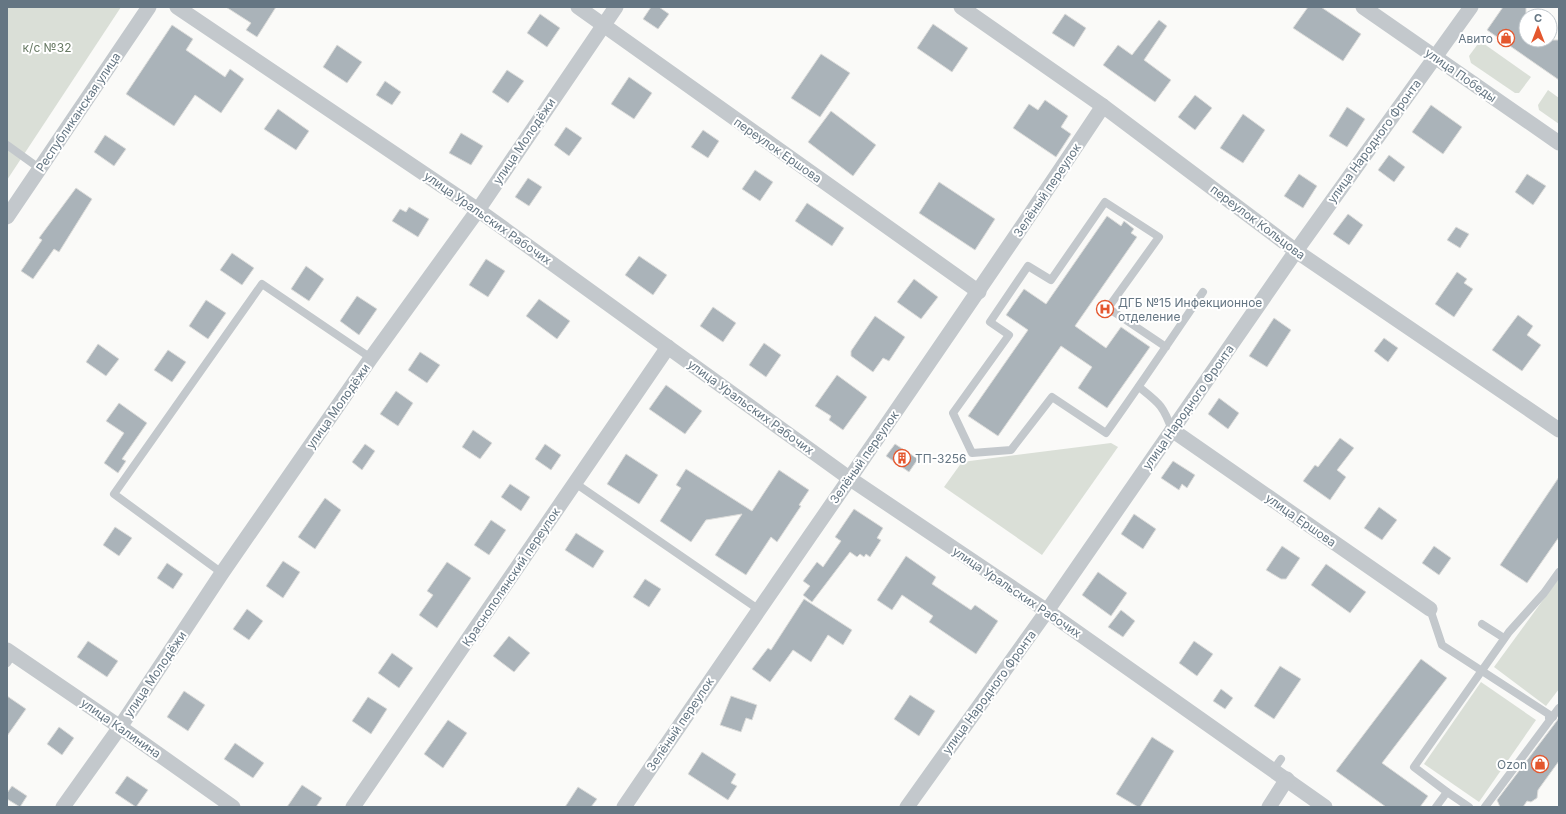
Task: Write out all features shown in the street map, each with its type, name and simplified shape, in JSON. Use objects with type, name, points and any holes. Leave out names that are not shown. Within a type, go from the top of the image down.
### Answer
[{"type":"street","name":"Республиканская улица","points":[[7,217],[149,7]]},
{"type":"street","name":"улица Уральских Рабочих","points":[[177,7],[478,210],[850,478],[1278,764],[1288,779],[1325,807]]},
{"type":"street","name":"переулок Ершова","points":[[578,7],[979,292]]},
{"type":"street","name":"улица Молодёжи","points":[[63,807],[120,727],[222,573],[370,358],[478,210],[616,7]]},
{"type":"street","name":"переулок Кольцова","points":[[961,7],[1103,106],[1296,251],[1559,430]]},
{"type":"street","name":"улица Победы","points":[[1363,7],[1559,143]]},
{"type":"street","name":"улица Народного Фронта","points":[[907,807],[1047,611],[1296,251],[1471,7]]},
{"type":"street","name":"Зелёный переулок","points":[[624,807],[758,610],[979,292],[1103,106]]},
{"type":"street","name":"Краснополянский переулок","points":[[353,807],[668,347]]},
{"type":"street","name":"улица Ершова","points":[[1172,430],[1430,609]]},
{"type":"street","name":"улица Калинина","points":[[9,656],[120,727],[233,807]]},
{"type":"street","points":[[1269,807],[1288,779]]},
{"type":"lane","points":[[7,145],[39,168]]},
{"type":"lane","points":[[1166,347],[1108,308],[1159,237],[1105,202],[1051,280],[1028,266],[990,322],[1008,335],[953,413],[972,453],[1011,450],[1052,397],[1106,433],[1139,387],[1166,347],[1203,292]]},
{"type":"lane","points":[[222,573],[114,494],[262,284],[370,358]]},
{"type":"lane","points":[[1139,387],[1165,411],[1172,430]]},
{"type":"lane","points":[[575,483],[758,610]]},
{"type":"lane","points":[[1469,807],[1414,767],[1483,671],[1504,638],[1544,593],[1559,572]]},
{"type":"lane","points":[[1430,609],[1442,645],[1551,717]]},
{"type":"lane","points":[[1482,624],[1504,638]]},
{"type":"lane","points":[[1485,807],[1559,708]]},
{"type":"lane","points":[[1436,807],[1447,792]]},
{"type":"green space","name":"к/с №32","points":[[7,7],[121,7],[7,180]]},
{"type":"green space","points":[[1480,41],[1531,77],[1519,93],[1515,93],[1471,63],[1469,56]]},
{"type":"green space","points":[[1548,90],[1559,98],[1559,124],[1539,110],[1538,105]]},
{"type":"green space","points":[[1111,443],[1118,447],[1042,555],[944,487],[962,462]]},
{"type":"green space","points":[[1559,578],[1559,689],[1546,706],[1494,667]]},
{"type":"green space","points":[[1481,682],[1536,720],[1479,802],[1424,764]]},
{"type":"building","points":[[226,7],[276,7],[257,37],[246,30],[251,23]]},
{"type":"building","points":[[651,7],[659,7],[669,14],[658,29],[643,19]]},
{"type":"building","points":[[1308,7],[1321,7],[1361,34],[1343,61],[1293,28]]},
{"type":"building","points":[[1503,7],[1526,7],[1518,8],[1518,48],[1558,48],[1559,40],[1559,80],[1487,30]]},
{"type":"building","points":[[540,14],[560,28],[547,47],[527,33]]},
{"type":"building","points":[[1065,14],[1086,28],[1074,47],[1052,33]]},
{"type":"building","points":[[1159,20],[1167,26],[1144,60],[1171,80],[1155,102],[1103,65],[1118,45],[1132,55]]},
{"type":"building","points":[[933,24],[968,48],[952,72],[917,48]]},
{"type":"building","points":[[172,25],[193,39],[186,50],[225,77],[230,69],[244,79],[221,113],[195,95],[174,126],[126,94]]},
{"type":"building","points":[[337,45],[362,62],[347,83],[323,67]]},
{"type":"building","points":[[821,54],[850,73],[820,117],[791,98]]},
{"type":"building","points":[[507,70],[524,81],[508,103],[492,92]]},
{"type":"building","points":[[629,77],[652,93],[634,119],[611,104]]},
{"type":"building","points":[[385,81],[401,92],[392,105],[376,95]]},
{"type":"building","points":[[1195,95],[1212,108],[1195,130],[1178,117]]},
{"type":"building","points":[[1045,100],[1068,116],[1061,127],[1071,134],[1056,157],[1013,128],[1029,104],[1038,110]]},
{"type":"building","points":[[1431,105],[1462,127],[1443,154],[1412,132]]},
{"type":"building","points":[[1347,107],[1365,119],[1347,147],[1329,136]]},
{"type":"building","points":[[278,109],[309,131],[296,150],[264,129]]},
{"type":"building","points":[[831,111],[876,145],[853,176],[808,142]]},
{"type":"building","points":[[1243,114],[1265,130],[1243,163],[1220,148]]},
{"type":"building","points":[[566,127],[582,138],[569,156],[554,145]]},
{"type":"building","points":[[703,130],[719,141],[708,158],[691,147]]},
{"type":"building","points":[[461,133],[483,146],[471,165],[449,153]]},
{"type":"building","points":[[105,135],[126,149],[114,166],[94,152]]},
{"type":"building","points":[[1389,155],[1405,167],[1394,182],[1378,170]]},
{"type":"building","points":[[755,170],[773,182],[760,201],[742,189]]},
{"type":"building","points":[[1299,174],[1317,186],[1303,208],[1284,196]]},
{"type":"building","points":[[1527,174],[1546,186],[1533,205],[1515,192]]},
{"type":"building","points":[[528,178],[542,187],[529,206],[515,197]]},
{"type":"building","points":[[939,182],[995,219],[975,250],[919,213]]},
{"type":"building","points":[[76,188],[92,199],[59,252],[54,249],[33,279],[21,271],[42,240],[39,238]]},
{"type":"building","points":[[807,203],[844,228],[832,246],[795,221]]},
{"type":"building","points":[[409,207],[429,219],[418,237],[392,221],[400,209],[406,212]]},
{"type":"building","points":[[1348,214],[1363,225],[1349,245],[1333,234]]},
{"type":"building","points":[[1107,216],[1121,226],[1124,221],[1134,229],[1131,233],[1137,237],[1075,326],[1106,348],[1121,327],[1150,347],[1107,408],[1078,388],[1092,367],[1061,346],[998,436],[968,416],[1028,330],[1006,315],[1024,289],[1046,304]]},
{"type":"building","points":[[1456,227],[1469,234],[1460,248],[1447,240]]},
{"type":"building","points":[[232,253],[254,268],[242,285],[220,270]]},
{"type":"building","points":[[639,256],[667,275],[653,295],[625,275]]},
{"type":"building","points":[[486,259],[505,271],[488,297],[469,285]]},
{"type":"building","points":[[306,266],[324,279],[309,301],[291,289]]},
{"type":"building","points":[[1457,272],[1467,279],[1464,283],[1473,289],[1454,317],[1435,304]]},
{"type":"building","points":[[914,279],[938,297],[921,319],[897,302]]},
{"type":"building","points":[[357,296],[377,309],[359,335],[340,321]]},
{"type":"building","points":[[539,299],[570,321],[557,339],[526,316]]},
{"type":"building","points":[[206,300],[226,313],[208,339],[189,326]]},
{"type":"building","points":[[713,307],[736,323],[723,342],[700,326]]},
{"type":"building","points":[[1518,315],[1533,326],[1527,335],[1541,345],[1522,371],[1492,350]]},
{"type":"building","points":[[875,316],[905,337],[889,361],[883,358],[873,372],[851,356],[851,351]]},
{"type":"building","points":[[1274,318],[1291,330],[1267,367],[1249,356]]},
{"type":"building","points":[[1384,338],[1398,348],[1388,362],[1374,351]]},
{"type":"building","points":[[764,343],[781,355],[766,377],[749,365]]},
{"type":"building","points":[[98,344],[119,359],[106,376],[86,362]]},
{"type":"building","points":[[168,350],[186,362],[172,382],[154,370]]},
{"type":"building","points":[[420,352],[440,365],[427,383],[408,370]]},
{"type":"building","points":[[837,375],[867,397],[843,430],[829,420],[831,416],[815,406]]},
{"type":"building","points":[[666,385],[702,411],[685,434],[649,409]]},
{"type":"building","points":[[396,391],[413,403],[398,426],[380,414]]},
{"type":"building","points":[[1219,398],[1239,413],[1228,429],[1208,414]]},
{"type":"building","points":[[119,403],[147,423],[122,459],[126,461],[118,473],[104,463],[124,433],[106,421]]},
{"type":"building","points":[[473,430],[492,443],[480,459],[462,447]]},
{"type":"building","points":[[1340,438],[1354,448],[1337,470],[1346,477],[1330,500],[1303,481],[1315,465],[1318,467]]},
{"type":"building","points":[[365,444],[375,451],[362,470],[352,462]]},
{"type":"building","points":[[545,444],[561,455],[551,470],[535,459]]},
{"type":"building","name":"ТП-3256","points":[[895,444],[918,459],[909,472],[886,456]]},
{"type":"building","points":[[626,454],[658,475],[639,504],[607,484]]},
{"type":"building","points":[[1173,461],[1195,475],[1187,488],[1182,484],[1179,490],[1161,478]]},
{"type":"building","points":[[686,469],[752,511],[779,470],[809,490],[799,505],[801,506],[777,542],[771,537],[746,575],[715,555],[742,514],[706,520],[691,542],[660,521],[681,488],[676,485]]},
{"type":"building","points":[[1559,477],[1559,537],[1527,583],[1500,565]]},
{"type":"building","points":[[510,484],[530,497],[521,511],[501,497]]},
{"type":"building","points":[[325,498],[341,510],[315,549],[298,537]]},
{"type":"building","points":[[1379,507],[1397,520],[1382,540],[1364,528]]},
{"type":"building","points":[[854,509],[883,528],[877,538],[881,540],[870,557],[866,554],[864,557],[860,554],[857,557],[850,552],[812,602],[803,595],[810,586],[803,581],[817,562],[823,567],[841,541],[835,537]]},
{"type":"building","points":[[1134,514],[1156,529],[1143,549],[1121,534]]},
{"type":"building","points":[[491,520],[506,530],[489,555],[474,545]]},
{"type":"building","points":[[115,527],[132,538],[119,556],[103,545]]},
{"type":"building","points":[[576,533],[604,551],[593,568],[565,550]]},
{"type":"building","points":[[1282,546],[1300,558],[1286,579],[1281,579],[1266,570]]},
{"type":"building","points":[[1434,546],[1451,558],[1439,575],[1422,563]]},
{"type":"building","points":[[906,556],[936,577],[932,584],[971,610],[975,605],[998,621],[976,654],[929,622],[933,616],[902,595],[892,610],[877,600]]},
{"type":"building","points":[[283,561],[300,572],[283,598],[266,586]]},
{"type":"building","points":[[447,562],[471,578],[437,628],[419,615],[433,595],[427,591]]},
{"type":"building","points":[[167,563],[183,574],[173,589],[157,578]]},
{"type":"building","points":[[1326,564],[1366,592],[1350,613],[1311,585]]},
{"type":"building","points":[[1098,572],[1127,593],[1111,616],[1082,595]]},
{"type":"building","points":[[645,579],[661,589],[649,607],[633,597]]},
{"type":"building","points":[[804,599],[852,630],[843,645],[828,635],[811,662],[793,650],[770,682],[752,669],[768,648],[771,650]]},
{"type":"building","points":[[247,609],[263,621],[249,640],[233,629]]},
{"type":"building","points":[[1121,610],[1135,621],[1123,637],[1108,627]]},
{"type":"building","points":[[509,636],[530,653],[514,672],[493,656]]},
{"type":"building","points":[[88,641],[118,661],[107,677],[77,657]]},
{"type":"building","points":[[1194,641],[1213,654],[1197,676],[1179,663]]},
{"type":"building","points":[[392,653],[413,668],[399,688],[378,673]]},
{"type":"building","points":[[1421,659],[1447,678],[1382,763],[1428,796],[1420,807],[1386,807],[1336,771]]},
{"type":"building","points":[[1280,666],[1301,679],[1274,719],[1254,706]]},
{"type":"building","points":[[1221,689],[1233,698],[1225,709],[1213,701]]},
{"type":"building","points":[[184,691],[205,705],[188,731],[167,717]]},
{"type":"building","points":[[910,695],[935,711],[919,736],[894,719]]},
{"type":"building","points":[[7,696],[26,709],[7,736]]},
{"type":"building","points":[[731,696],[757,705],[752,720],[746,718],[741,732],[720,725]]},
{"type":"building","points":[[368,697],[387,709],[371,734],[352,721]]},
{"type":"building","points":[[1559,718],[1559,761],[1538,790],[1537,798],[1531,802],[1527,801],[1523,807],[1500,807],[1497,800]]},
{"type":"building","points":[[448,720],[467,733],[443,768],[424,754]]},
{"type":"building","points":[[59,727],[74,738],[62,755],[47,744]]},
{"type":"building","points":[[1152,737],[1174,751],[1140,807],[1138,807],[1116,794]]},
{"type":"building","points":[[235,743],[264,763],[253,778],[224,759]]},
{"type":"building","points":[[702,752],[736,774],[731,783],[737,786],[728,800],[688,774]]},
{"type":"building","points":[[127,776],[148,790],[136,807],[115,793]]},
{"type":"building","points":[[302,785],[322,798],[316,807],[287,807]]},
{"type":"building","points":[[12,786],[27,796],[20,807],[7,799],[7,793]]},
{"type":"building","points":[[578,787],[597,799],[591,807],[565,807]]},
{"type":"place","name":"Авито","points":[[1506,38]]},
{"type":"place","name":"ДГБ №15 Инфекционное отделение","points":[[1105,309]]},
{"type":"place","name":"ТП-3256","points":[[902,458]]},
{"type":"place","name":"Ozon","points":[[1540,764]]}]
